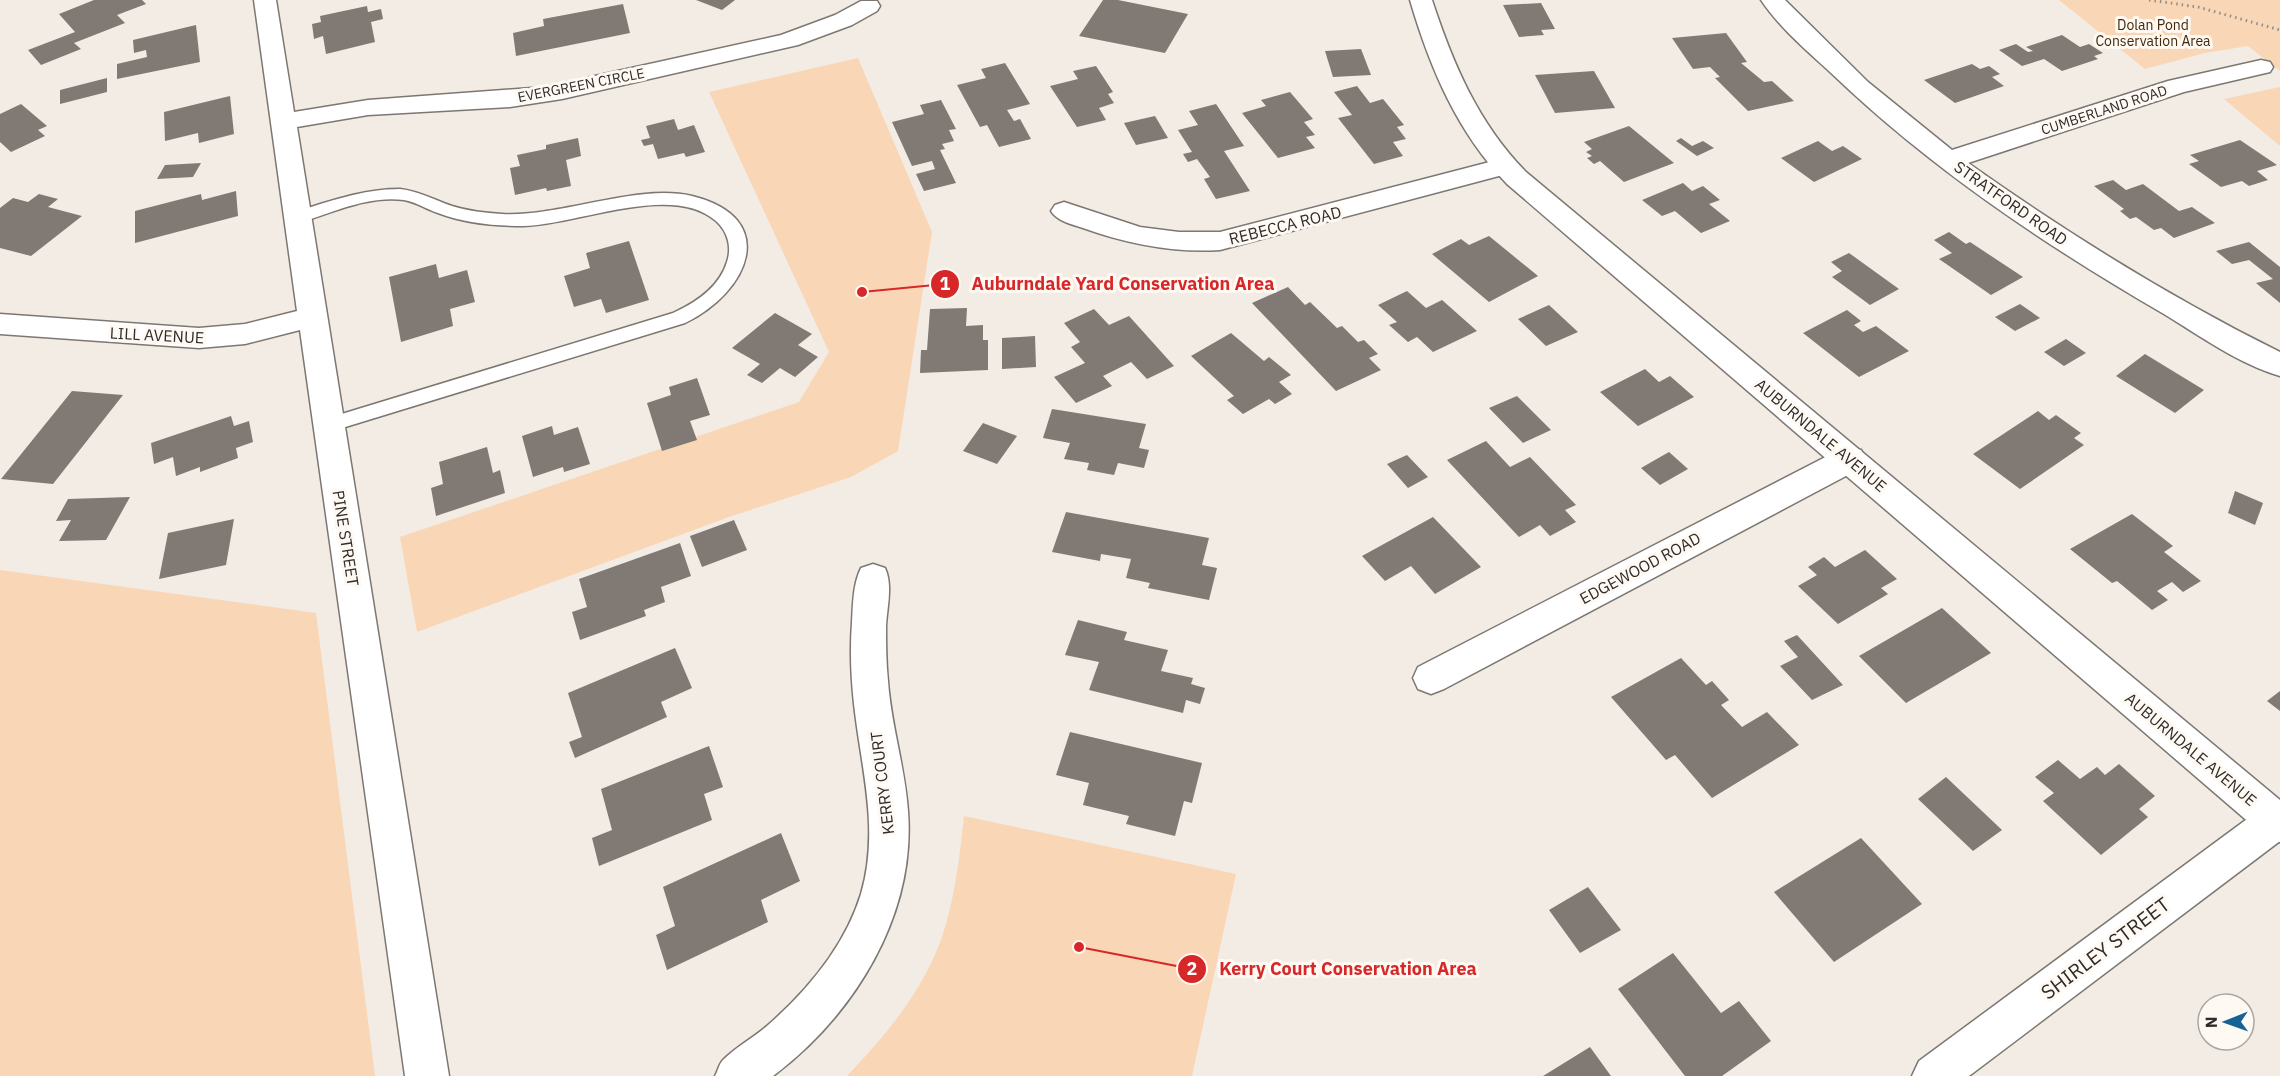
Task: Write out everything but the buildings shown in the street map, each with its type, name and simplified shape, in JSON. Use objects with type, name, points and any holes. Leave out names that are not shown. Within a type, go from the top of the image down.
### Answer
[{"type":"street","name":"PINE STREET","points":[[265,0],[427,1076]]},
{"type":"street","name":"AUBURNDALE AVENUE","points":[[1421,0],[1458,98],[1480,134],[1505,166],[1559,215],[2278,822]]},
{"type":"street","name":"STRATFORD ROAD","points":[[1772,0],[1846,76],[1949,160],[2018,210],[2107,268],[2238,344],[2280,365]]},
{"type":"street","name":"EVERGREEN CIRCLE","points":[[284,122],[361,106],[509,99],[546,94],[786,42],[837,24],[869,6]]},
{"type":"street","name":"CUMBERLAND ROAD","points":[[1949,160],[2177,86],[2261,67]]},
{"type":"street","name":"REBECCA ROAD","points":[[1064,211],[1125,233],[1149,239],[1197,243],[1220,241],[1505,166]]},
{"type":"street","name":"LILL AVENUE","points":[[0,324],[199,338],[245,334],[313,317]]},
{"type":"street","name":"EDGEWOOD ROAD","points":[[1431,678],[1850,459]]},
{"type":"street","name":"KERRY COURT","points":[[737,1076],[801,1027],[829,992],[856,955],[874,918],[885,882],[890,848],[889,812],[868,662],[868,618],[873,578]]},
{"type":"street","name":"SHIRLEY STREET","points":[[1934,1076],[2278,822]]},
{"type":"lane","points":[[298,217],[372,197],[392,195],[418,198],[474,217],[526,220],[578,214],[630,202],[663,199],[696,203],[721,215],[732,228],[738,243],[735,265],[718,292],[707,303],[679,318],[329,425]]},
{"type":"path","points":[[2148,0],[2198,7],[2280,30]]},
{"type":"path","points":[[2197,0],[2198,7]]},
{"type":"green space","name":"Dolan Pond Conservation Area","points":[[2059,0],[2280,0],[2280,71],[2248,46],[2205,53],[2145,69]]},
{"type":"green space","points":[[858,58],[932,232],[898,451],[851,477],[729,517],[417,632],[400,537],[799,402],[829,352],[709,92]]},
{"type":"green space","points":[[2280,87],[2280,146],[2224,99]]},
{"type":"green space","points":[[0,570],[316,613],[375,1076],[0,1076]]},
{"type":"green space","points":[[964,816],[1236,874],[1192,1076],[847,1076],[906,1006],[939,946],[957,871]]},
{"type":"place","name":"Auburndale Yard Conservation Area","points":[[862,292]]},
{"type":"place","name":"Kerry Court Conservation Area","points":[[1079,947]]}]
